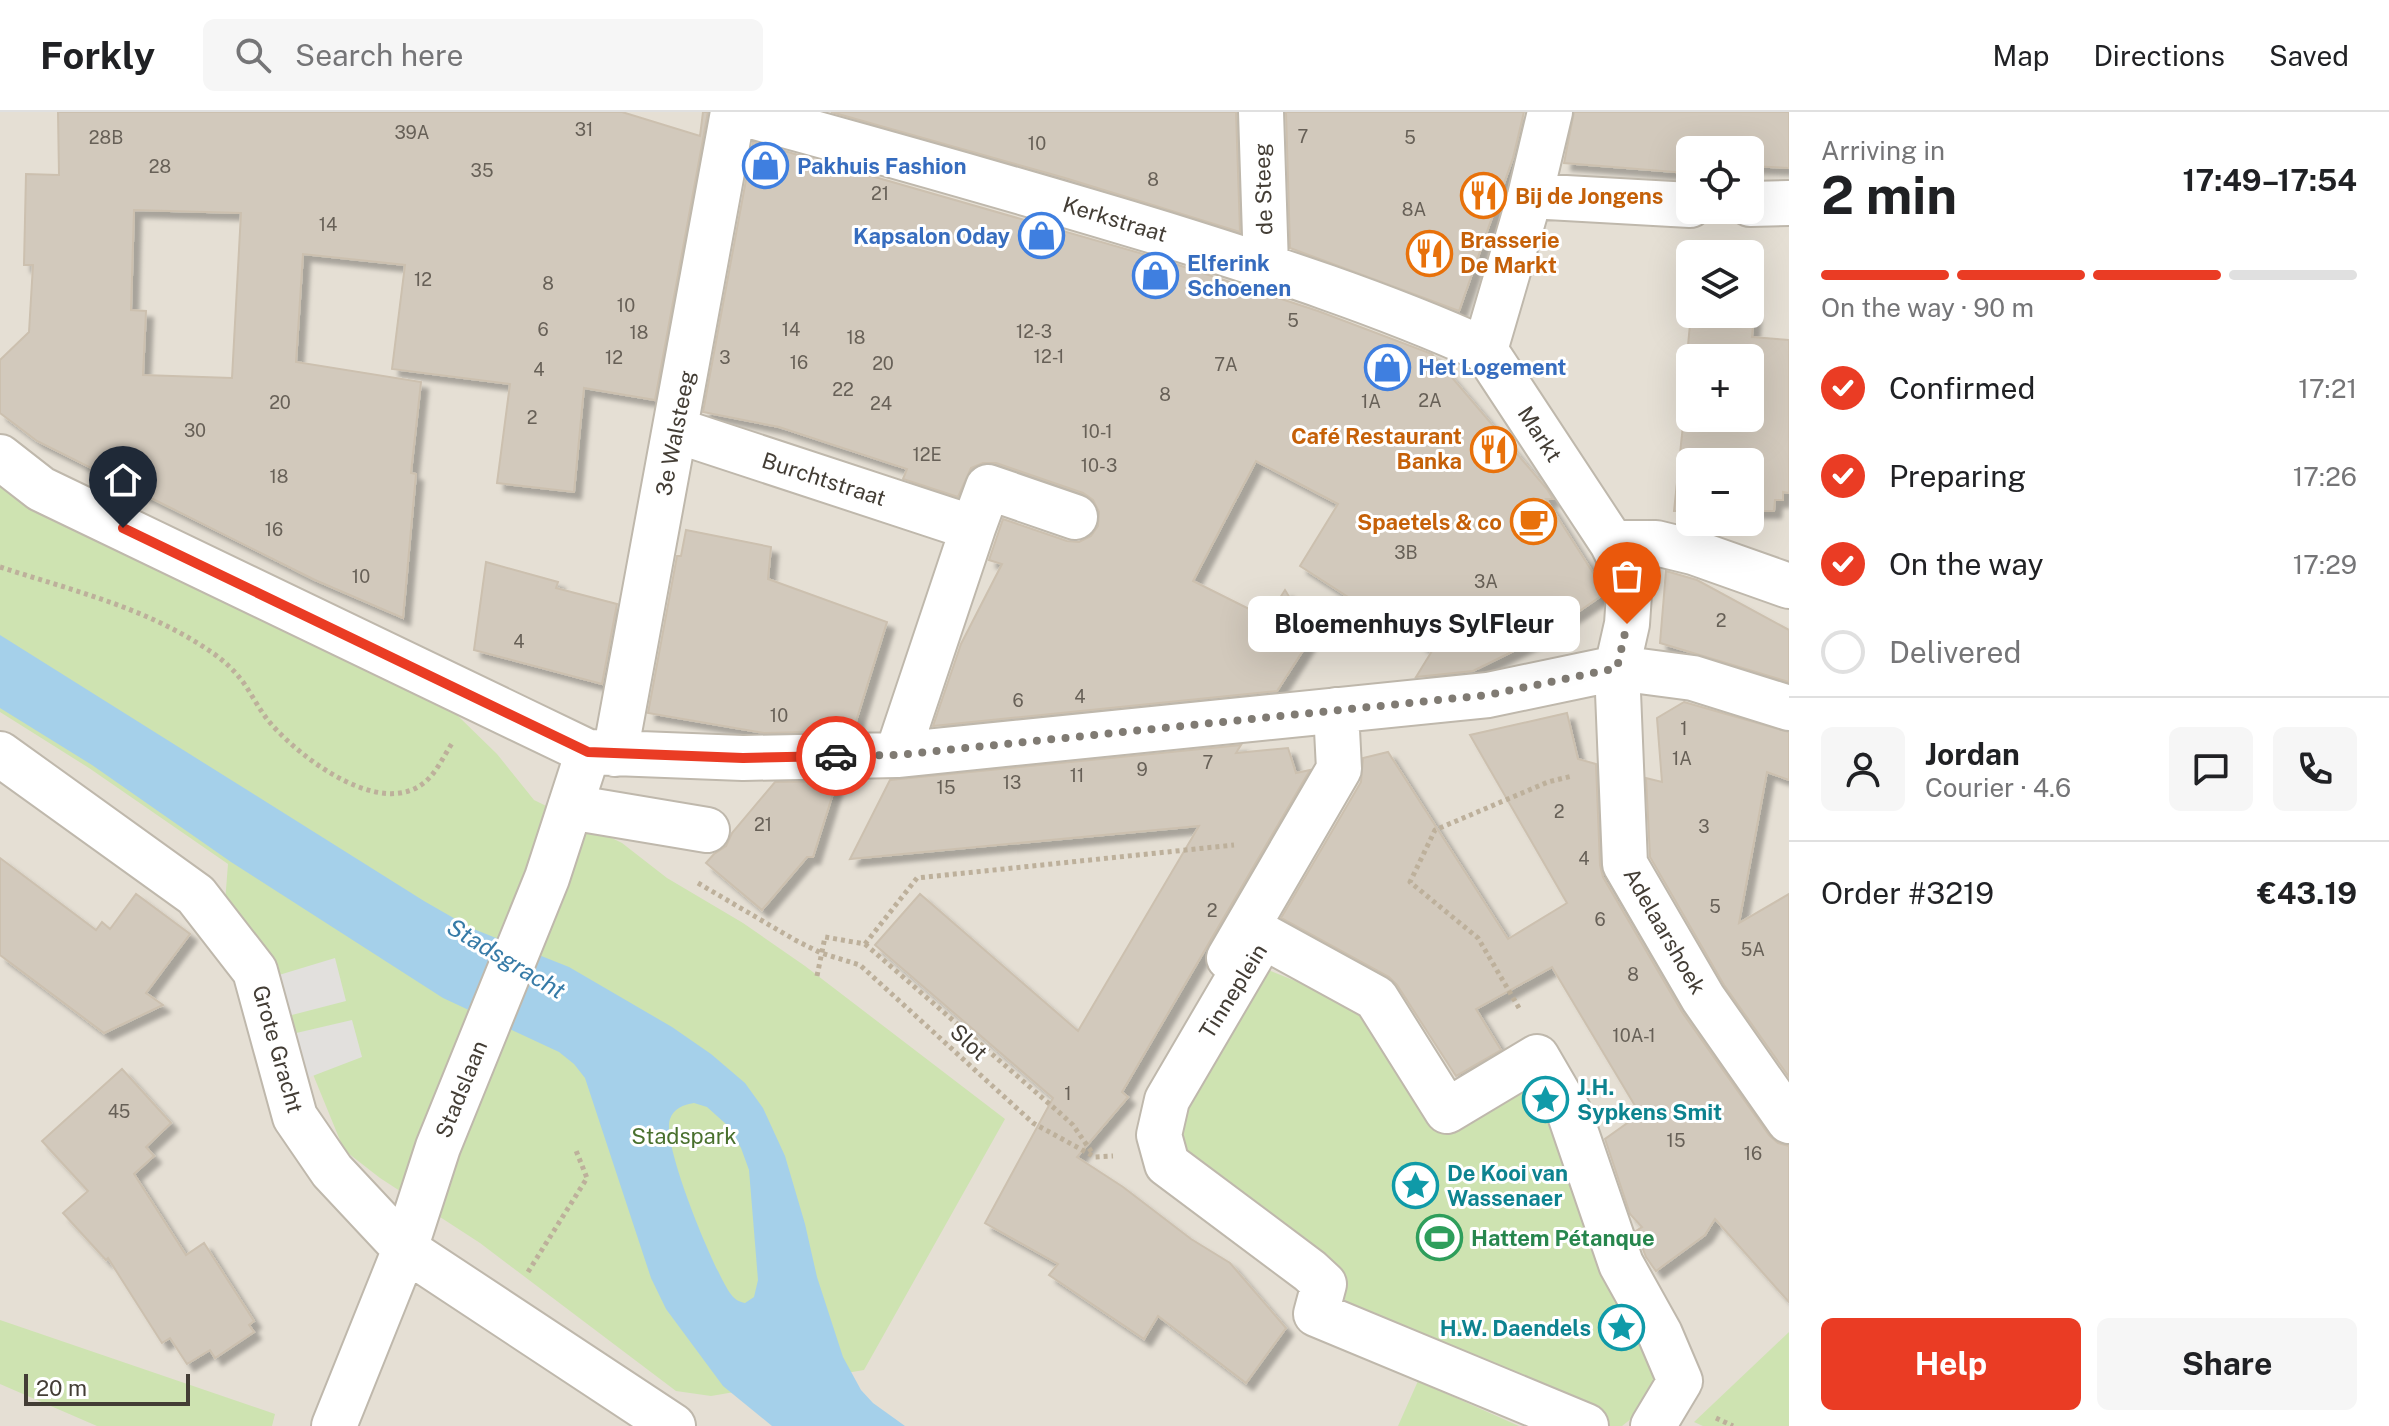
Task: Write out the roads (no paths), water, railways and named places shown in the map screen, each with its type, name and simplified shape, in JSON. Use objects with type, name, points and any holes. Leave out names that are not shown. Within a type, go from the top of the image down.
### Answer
[{"type":"street","name":"Kerkstraat","points":[[735,112],[987,180],[1266,266],[1402,313],[1485,350]]},
{"type":"street","name":"3e Walsteeg","points":[[601,753],[675,430],[735,112]]},
{"type":"street","name":"de Steeg","points":[[1261,112],[1266,266]]},
{"type":"street","points":[[1485,350],[1530,196],[1550,112]]},
{"type":"street","points":[[1530,196],[1676,204]]},
{"type":"street","points":[[1764,204],[1789,203]]},
{"type":"street","name":"Markt","points":[[1485,350],[1612,543],[1630,579],[1627,624],[1617,668]]},
{"type":"street","name":"Burchtstraat","points":[[675,430],[973,528]]},
{"type":"street","points":[[0,457],[41,489],[480,700],[601,753],[743,758],[897,755],[1488,695],[1617,668],[1693,678],[1789,708]]},
{"type":"street","points":[[897,755],[988,487],[1075,517]]},
{"type":"street","points":[[1612,543],[1656,543],[1693,552],[1789,586]]},
{"type":"street","name":"Adelaarshoek","points":[[1617,668],[1625,864],[1703,998],[1789,1121]]},
{"type":"street","name":"Tinneplein","points":[[1319,1295],[1152,1174],[1116,1155],[1144,1114],[1161,1072],[1339,769],[1336,710]]},
{"type":"street","name":"Stadslaan","points":[[334,1426],[405,1249],[438,1147],[547,878],[570,807],[601,753]]},
{"type":"street","name":"Grote Gracht","points":[[0,754],[196,895],[255,971],[295,1117],[332,1171],[405,1249],[673,1426]]},
{"type":"street","points":[[570,807],[707,830]]},
{"type":"street","name":"Tinneplein","points":[[1586,1426],[1316,1314],[1324,1284],[1167,1164],[1159,1135],[1167,1100],[1263,936],[1376,998],[1447,1111],[1537,1057],[1569,1112],[1621,1264],[1660,1334],[1680,1381],[1653,1426]]},
{"type":"water","name":"Stadsgracht","points":[[0,635],[424,901],[471,928],[569,967],[672,1027],[711,1054],[745,1083],[763,1108],[785,1156],[817,1277],[843,1357],[861,1390],[873,1403],[905,1426],[772,1426],[723,1386],[666,1309],[651,1278],[585,1078],[574,1064],[559,1052],[443,998],[231,862],[92,765],[0,708]],"holes":[[[694,1103],[707,1107],[727,1125],[741,1148],[749,1170],[758,1280],[754,1297],[745,1303],[737,1300],[722,1280],[691,1207],[673,1154],[669,1133],[674,1112]]]},
{"type":"place","name":"Pakhuis Fashion","points":[[766,166]]},
{"type":"place","name":"Bij de Jongens","points":[[1484,196]]},
{"type":"place","name":"Kapsalon Oday","points":[[1041,236]]},
{"type":"place","name":"Brasserie De Markt","points":[[1429,253]]},
{"type":"place","name":"Elferink Schoenen","points":[[1156,276]]},
{"type":"place","name":"Het Logement","points":[[1387,367]]},
{"type":"place","name":"Café Restaurant Banka","points":[[1493,449]]},
{"type":"place","name":"Spaetels & co","points":[[1533,522]]},
{"type":"place","name":"Bloemenhuys SylFleur","points":[[1627,624]]},
{"type":"place","name":"J.H. Sypkens Smit","points":[[1546,1100]]},
{"type":"place","name":"De Kooi van Wassenaer","points":[[1416,1186]]},
{"type":"place","name":"Hattem Pétanque","points":[[1440,1238]]},
{"type":"place","name":"H.W. Daendels","points":[[1622,1328]]},
{"type":"park label","name":"Stadspark","points":[[684,1136]]}]
